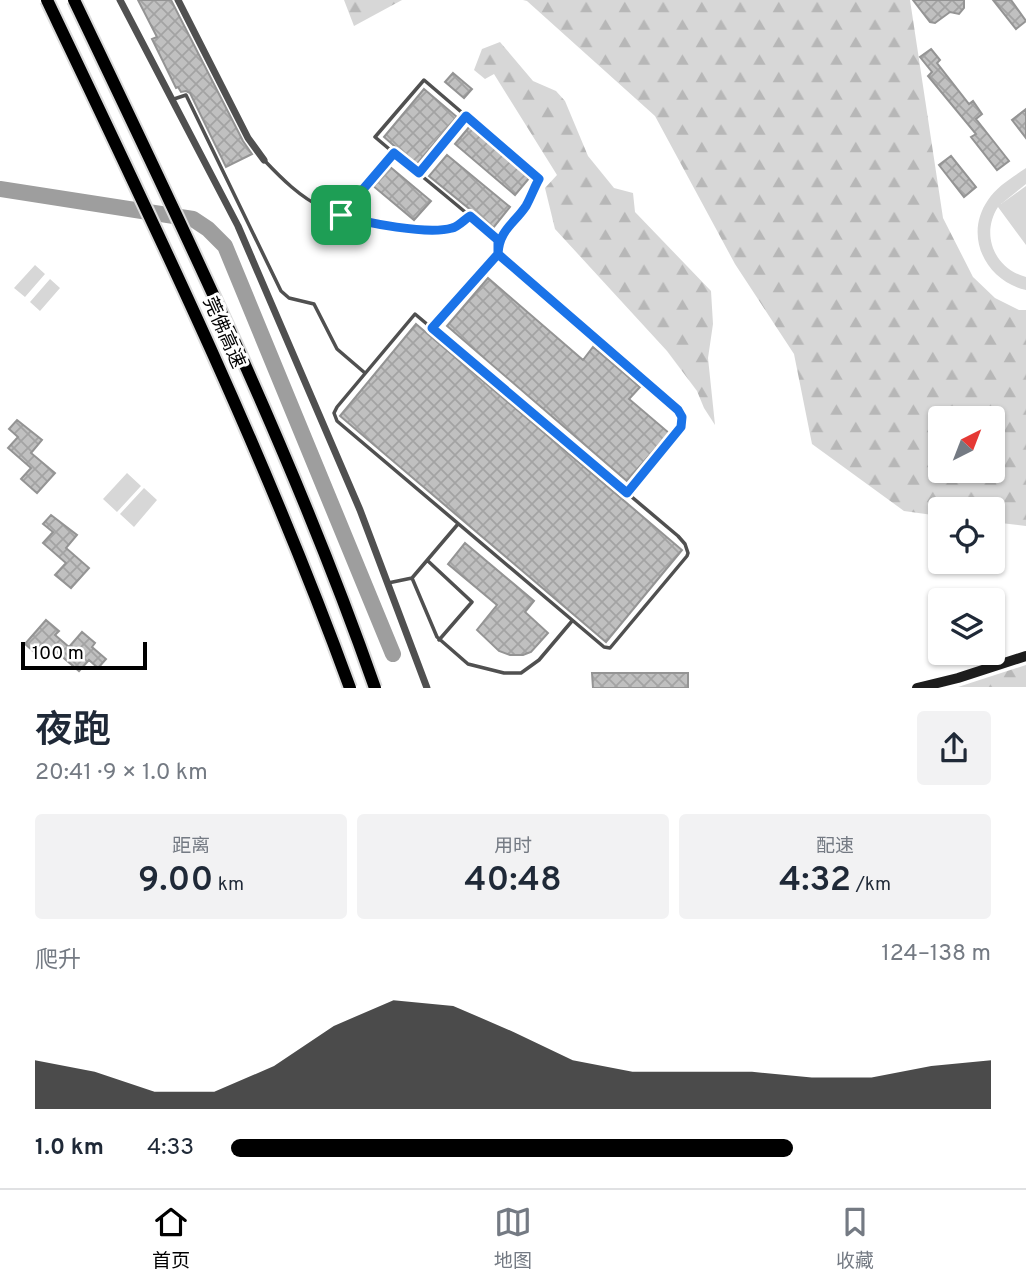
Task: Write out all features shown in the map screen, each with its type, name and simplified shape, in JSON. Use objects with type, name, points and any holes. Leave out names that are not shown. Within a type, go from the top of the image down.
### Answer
[{"type":"highway","name":"莞佛高速","points":[[47,0],[204,332],[266,472],[350,688]]},
{"type":"highway","name":"莞佛高速","points":[[74,0],[228,324],[298,485],[375,688]]},
{"type":"main road","points":[[918,688],[1026,656]]},
{"type":"street","points":[[120,0],[238,226],[360,510],[427,688]]},
{"type":"street","points":[[178,0],[248,138],[264,160]]},
{"type":"lane","points":[[432,328],[498,254],[498,240],[525,206],[539,179],[424,80],[376,137],[498,240]]},
{"type":"lane","points":[[172,100],[186,95],[281,291],[289,298],[314,304],[338,349],[365,373]]},
{"type":"lane","points":[[419,173],[466,116]]},
{"type":"lane","points":[[341,215],[394,153]]},
{"type":"lane","points":[[264,160],[302,195],[324,209],[341,215],[371,223],[417,229],[453,228],[470,216]]},
{"type":"lane","points":[[498,254],[678,410],[682,417],[681,427],[627,493]]},
{"type":"lane","points":[[415,314],[678,536],[688,553],[610,648],[604,647],[337,421],[334,413],[337,407],[365,373],[415,314]]},
{"type":"lane","points":[[388,583],[412,578],[459,524]]},
{"type":"lane","points":[[428,561],[472,602],[439,640]]},
{"type":"lane","points":[[412,578],[439,640],[468,664],[504,673],[521,673],[539,660],[572,620]]},
{"type":"green space","points":[[344,0],[402,0],[354,26]]},
{"type":"green space","points":[[523,0],[910,0],[943,218],[973,277],[995,298],[1019,310],[1026,310],[1026,526],[1005,524],[1005,497],[928,497],[928,514],[904,511],[812,444],[794,354],[735,264],[655,116]]},
{"type":"green space","points":[[500,42],[533,81],[556,91],[565,101],[588,156],[614,188],[633,193],[635,212],[711,291],[713,324],[708,358],[715,425],[697,391],[667,351],[555,229],[545,188],[557,175],[494,74],[485,79],[474,70],[482,49]]},
{"type":"green space","points":[[1026,168],[1026,184],[1001,204],[1026,186],[1026,245],[998,207],[990,229],[999,259],[1015,273],[1026,277],[1026,290],[1012,285],[990,267],[978,242],[978,228],[981,214],[992,195]]},
{"type":"green space","points":[[35,265],[45,274],[25,297],[14,288]]},
{"type":"green space","points":[[50,279],[60,288],[40,311],[30,302]]},
{"type":"green space","points":[[127,473],[141,486],[117,512],[103,499]]},
{"type":"green space","points":[[144,488],[157,500],[134,527],[120,514]]},
{"type":"green space","points":[[1026,665],[1026,687],[958,687]]},
{"type":"building","points":[[138,0],[171,0],[252,154],[226,167],[190,93],[176,88],[152,39],[157,37]]},
{"type":"building","points":[[913,0],[964,0],[964,8],[959,14],[950,12],[935,23],[930,22]]},
{"type":"building","points":[[993,0],[1011,0],[1026,21],[1016,29]]},
{"type":"building","points":[[931,49],[940,60],[937,63],[969,104],[973,101],[982,114],[976,119],[1009,161],[997,170],[971,137],[976,134],[928,76],[932,72],[920,57]]},
{"type":"building","points":[[453,73],[472,89],[464,98],[445,82]]},
{"type":"building","points":[[424,89],[457,117],[416,165],[384,137]]},
{"type":"building","points":[[1026,109],[1026,138],[1012,120]]},
{"type":"building","points":[[470,126],[530,177],[515,195],[455,144]]},
{"type":"building","points":[[447,155],[510,207],[493,228],[429,176]]},
{"type":"building","points":[[951,156],[976,187],[964,197],[939,165]]},
{"type":"building","points":[[389,166],[431,201],[414,220],[372,185]]},
{"type":"building","points":[[488,278],[583,360],[593,347],[640,387],[629,399],[669,433],[627,481],[447,326]]},
{"type":"building","points":[[416,324],[682,550],[606,642],[340,416]]},
{"type":"building","points":[[17,420],[42,440],[31,453],[55,473],[37,493],[21,479],[31,468],[8,448],[18,437],[9,429]]},
{"type":"building","points":[[51,515],[77,535],[66,548],[89,568],[71,588],[55,575],[66,563],[43,543],[53,532],[43,524]]},
{"type":"building","points":[[465,543],[534,601],[525,612],[548,633],[531,652],[510,655],[499,651],[477,630],[497,605],[448,564]]},
{"type":"building","points":[[46,620],[59,631],[55,635],[69,647],[82,632],[95,643],[92,647],[106,659],[98,668],[89,660],[79,671],[52,648],[42,659],[25,644]]},
{"type":"building","points":[[592,673],[688,673],[688,688],[593,688]]},
{"type":"waterway","points":[[0,189],[193,219],[225,246],[393,654]]},
{"type":"route","points":[[341,215],[371,223],[417,229],[453,228],[470,216],[498,240],[498,254],[432,328],[627,493],[681,427],[682,417],[678,410],[498,254],[498,247],[498,240],[525,206],[539,179],[466,116],[419,173],[394,153],[341,215]]}]
